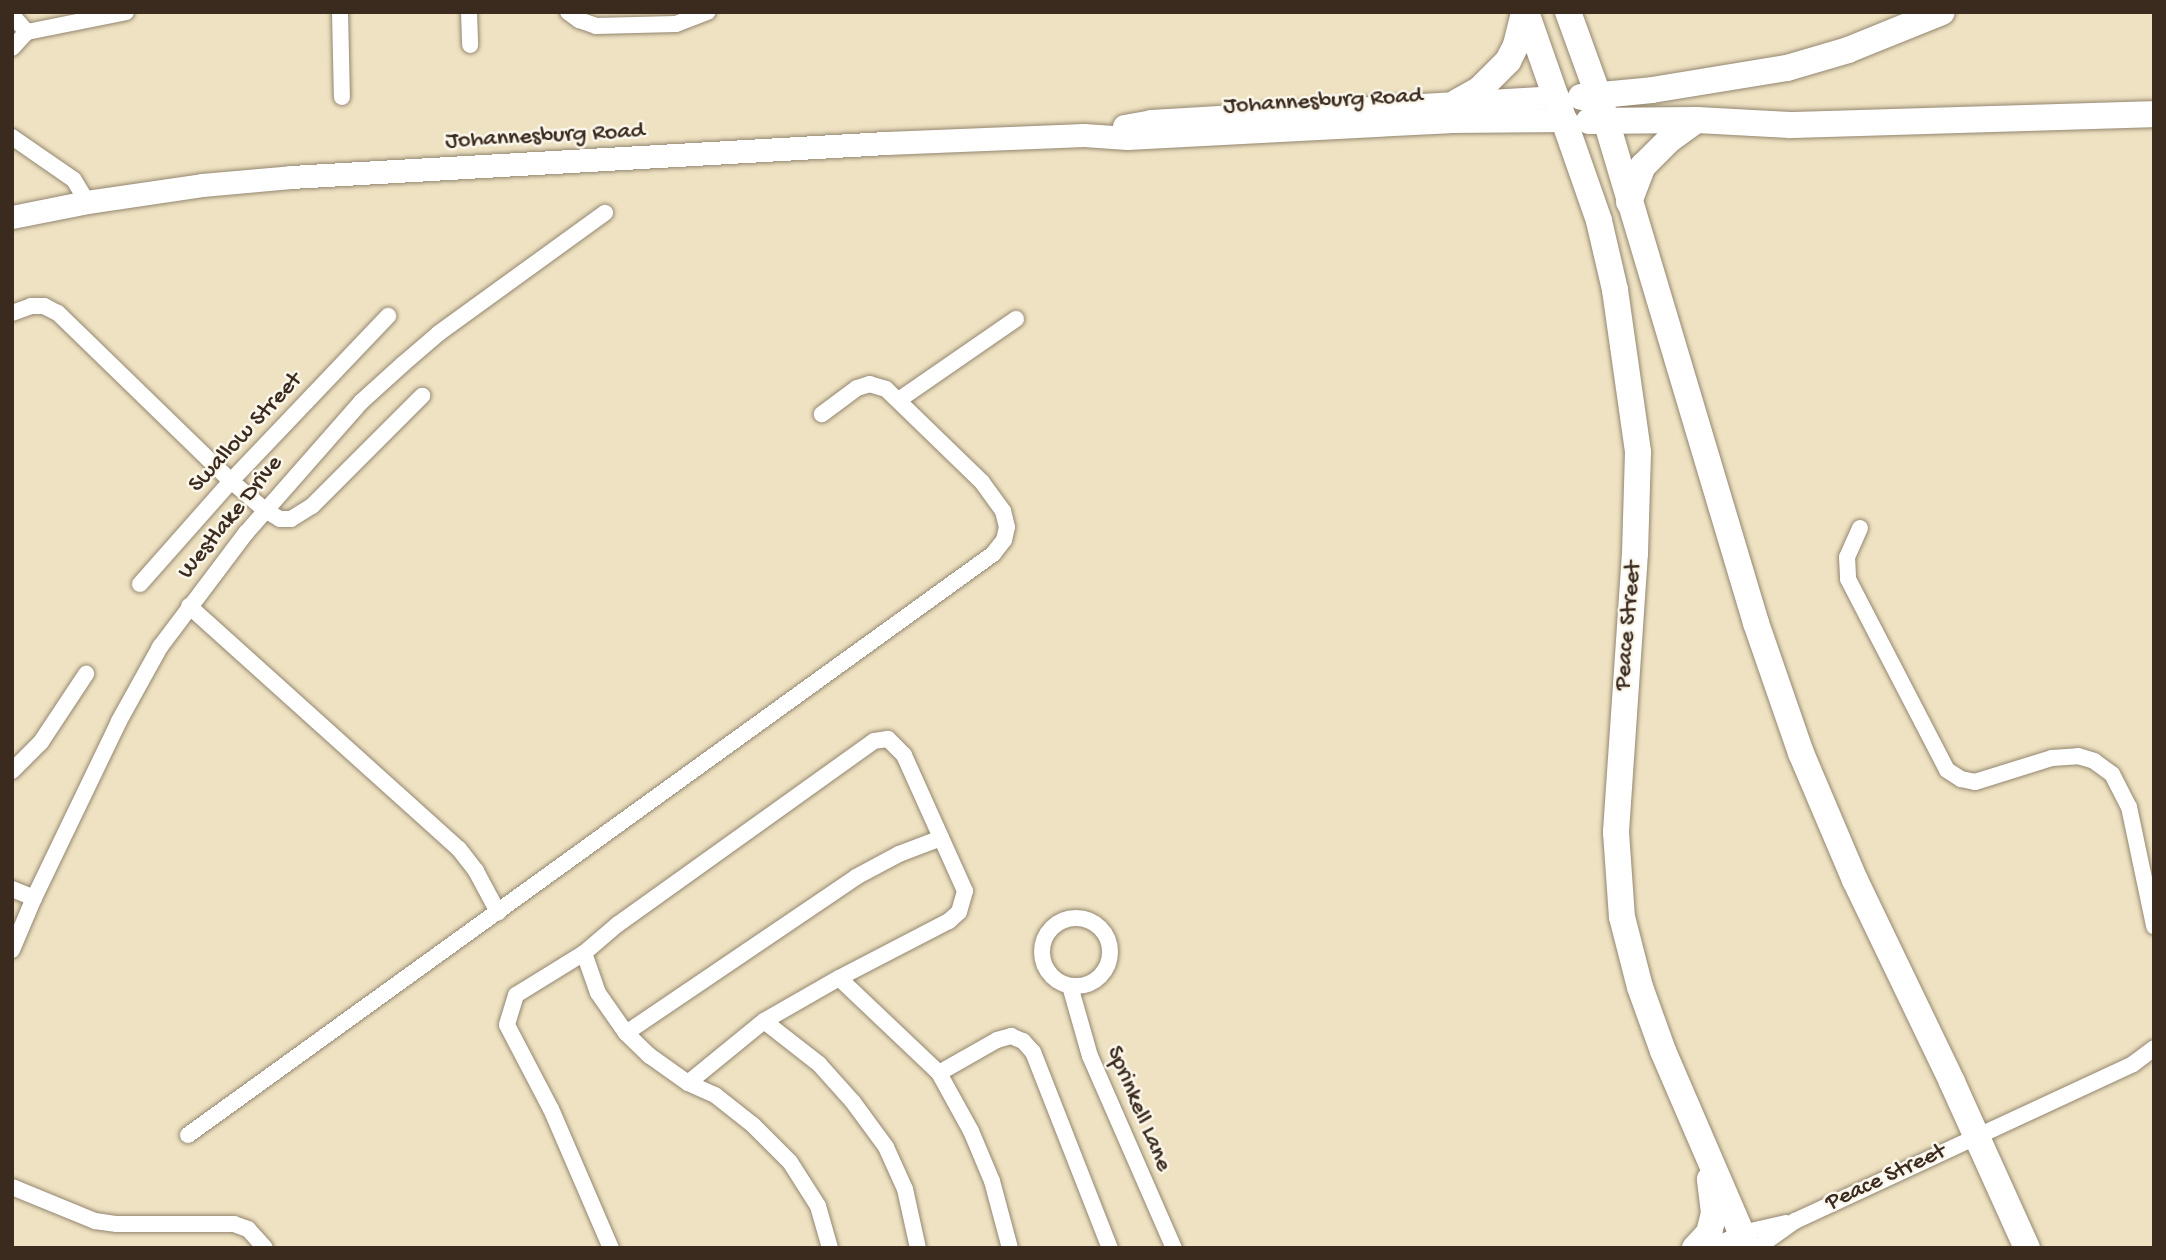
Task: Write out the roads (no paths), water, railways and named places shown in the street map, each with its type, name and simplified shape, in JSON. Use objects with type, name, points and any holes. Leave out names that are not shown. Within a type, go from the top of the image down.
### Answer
[{"type":"main road","points":[[1457,102],[1480,89],[1508,61],[1516,45],[1525,12]]},
{"type":"main road","name":"Peace Street","points":[[1525,12],[1599,221],[1615,290],[1638,452],[1635,553],[1616,832],[1622,917],[1640,987],[1700,1138],[1749,1243]]},
{"type":"main road","name":"Peace Street","points":[[1568,12],[1601,109],[1756,624],[1801,753],[1855,880],[1977,1136],[2027,1248]]},
{"type":"main road","points":[[1601,109],[1787,68],[1848,50],[1942,12]]},
{"type":"main road","points":[[1561,108],[1601,109],[1697,120],[1803,125],[2154,114]]},
{"type":"main road","points":[[1629,202],[1643,166],[1669,140],[1697,120]]},
{"type":"main road","points":[[1695,1248],[1709,1233],[1714,1213],[1714,1198],[1700,1138]]},
{"type":"street","points":[[12,48],[27,32],[126,12]]},
{"type":"street","points":[[340,12],[342,97]]},
{"type":"street","points":[[469,12],[470,45]]},
{"type":"street","points":[[568,12],[596,26],[676,24],[708,12]]},
{"type":"street","points":[[12,15],[27,32]]},
{"type":"street","name":"Johannesburg Road","points":[[1084,135],[1151,121],[1457,102],[1561,108]]},
{"type":"street","name":"Johannesburg Road","points":[[12,217],[87,202],[202,185],[290,177],[886,143],[1084,135],[1127,138],[1450,121],[1561,108]]},
{"type":"street","points":[[12,137],[74,180],[87,202]]},
{"type":"street","name":"Westlake Drive","points":[[12,950],[119,721],[160,647],[265,510],[361,402],[403,364],[439,333],[605,212]]},
{"type":"street","points":[[12,313],[31,306],[44,306],[58,313],[231,481],[280,519],[292,519],[312,506],[422,396]]},
{"type":"street","name":"Swallow Street","points":[[140,584],[231,481],[388,316]]},
{"type":"street","points":[[900,399],[1016,319]]},
{"type":"street","points":[[188,1135],[999,547],[1007,527],[1003,511],[965,463],[900,399],[886,389],[870,384],[857,388],[822,414]]},
{"type":"street","points":[[1860,528],[1847,558],[1848,579],[1947,770],[1961,779],[1975,782],[2052,758],[2078,756],[2094,761],[2112,774],[2129,807],[2154,926]]},
{"type":"street","points":[[189,606],[459,849],[476,872],[498,912]]},
{"type":"street","points":[[12,771],[41,742],[86,674]]},
{"type":"street","points":[[611,1248],[551,1109],[507,1025],[516,995],[584,953],[629,916],[874,741],[888,740],[904,755],[965,891],[959,912],[949,921],[839,978],[764,1021],[688,1083]]},
{"type":"street","points":[[626,1033],[856,877],[899,854],[941,838]]},
{"type":"street","points":[[12,889],[34,898]]},
{"type":"street","points":[[1077,917],[1099,926],[1106,935],[1110,957],[1101,976],[1081,986],[1070,986],[1051,976],[1045,967],[1042,944],[1055,924],[1077,917]]},
{"type":"street","points":[[584,953],[598,993],[626,1033],[650,1056],[688,1083],[724,1103],[753,1125],[790,1163],[818,1206],[830,1248]]},
{"type":"street","points":[[839,978],[939,1073],[971,1131],[987,1168],[1010,1248]]},
{"type":"street","name":"Sprinkell Lane","points":[[1070,986],[1090,1056],[1174,1248]]},
{"type":"street","points":[[764,1021],[819,1064],[853,1102],[886,1147],[905,1189],[918,1248]]},
{"type":"street","points":[[939,1073],[997,1040],[1011,1036],[1023,1041],[1033,1052],[1110,1248]]},
{"type":"street","points":[[1977,1136],[2133,1064],[2154,1048]]},
{"type":"street","name":"Peace Street","points":[[1749,1243],[1977,1136]]},
{"type":"street","points":[[12,1187],[95,1221],[117,1224],[234,1224],[248,1229],[265,1248]]},
{"type":"street","points":[[1712,1248],[1749,1243]]}]
